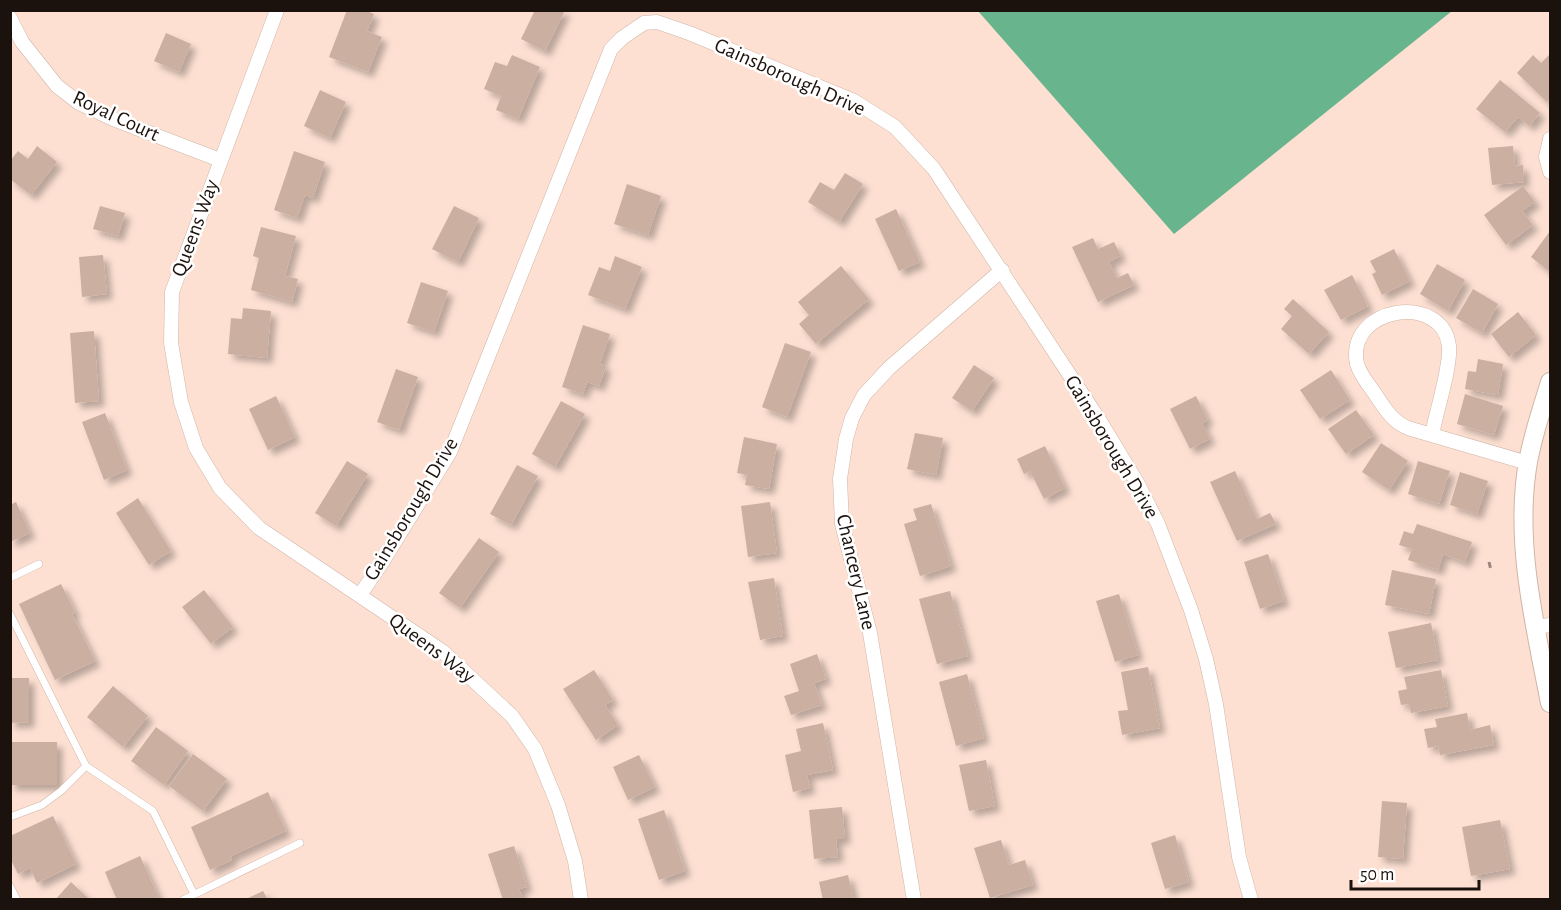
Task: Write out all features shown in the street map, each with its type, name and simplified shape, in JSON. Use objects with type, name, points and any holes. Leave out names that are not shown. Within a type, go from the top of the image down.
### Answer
[{"type":"street","name":"Queens Way","points":[[277,10],[172,292],[171,343],[181,402],[196,448],[220,488],[259,528],[442,651],[512,716],[535,749],[558,805],[575,861],[582,900]]},
{"type":"street","name":"Royal Court","points":[[10,18],[22,42],[57,86],[79,103],[113,119],[220,160]]},
{"type":"street","name":"Gainsborough Drive","points":[[360,595],[450,452],[611,49],[622,38],[644,23],[657,22],[854,101],[895,127],[934,169],[1098,418],[1138,484],[1158,524],[1176,568],[1206,659],[1216,704],[1239,857],[1251,900]]},
{"type":"street","points":[[1551,139],[1546,157],[1551,172]]},
{"type":"street","name":"Chancery Lane","points":[[914,900],[870,633],[842,524],[840,479],[846,439],[852,418],[864,395],[889,368],[1002,270]]},
{"type":"street","points":[[1431,435],[1449,359],[1449,344],[1445,333],[1425,315],[1408,311],[1396,312],[1366,328],[1359,339],[1357,363],[1362,376],[1392,419],[1401,426],[1431,435],[1528,463]]},
{"type":"street","points":[[1551,382],[1535,428],[1528,463],[1523,518],[1526,564],[1543,626],[1551,703]]},
{"type":"lane","points":[[10,578],[39,564]]},
{"type":"lane","points":[[10,614],[86,766],[153,811],[194,894]]},
{"type":"lane","points":[[10,817],[42,805],[61,791],[86,766]]},
{"type":"lane","points":[[183,900],[300,843]]},
{"type":"lane","points":[[10,886],[17,900]]},
{"type":"path","points":[[1489,562],[1491,570]]},
{"type":"green space","points":[[978,11],[1452,11],[1174,234]]},
{"type":"building","points":[[347,10],[364,10],[374,14],[367,31],[382,37],[368,72],[329,57]]},
{"type":"building","points":[[535,10],[565,10],[545,51],[521,39]]},
{"type":"building","points":[[166,33],[191,44],[179,72],[154,61]]},
{"type":"building","points":[[512,55],[540,67],[518,119],[496,110],[501,96],[484,89],[495,62],[507,66]]},
{"type":"building","points":[[1533,55],[1541,63],[1550,56],[1550,98],[1547,102],[1517,73]]},
{"type":"building","points":[[1500,80],[1540,113],[1529,126],[1518,117],[1505,132],[1476,109]]},
{"type":"building","points":[[320,90],[346,102],[330,138],[304,126]]},
{"type":"building","points":[[37,146],[57,162],[31,195],[10,179],[10,161],[18,151],[28,159]]},
{"type":"building","points":[[1513,146],[1515,166],[1523,165],[1524,182],[1492,185],[1488,148]]},
{"type":"building","points":[[294,151],[325,162],[313,198],[305,195],[297,218],[274,210]]},
{"type":"building","points":[[845,173],[863,184],[839,222],[808,202],[820,182],[834,190]]},
{"type":"building","points":[[627,184],[661,196],[648,235],[614,224]]},
{"type":"building","points":[[1523,186],[1535,202],[1522,211],[1533,225],[1506,245],[1484,215]]},
{"type":"building","points":[[100,206],[125,213],[118,236],[93,229]]},
{"type":"building","points":[[454,206],[479,218],[458,262],[432,249]]},
{"type":"building","points":[[896,209],[920,262],[899,271],[875,219]]},
{"type":"building","points":[[261,227],[296,236],[285,276],[298,279],[292,302],[251,290],[259,258],[253,256]]},
{"type":"building","points":[[1550,231],[1550,272],[1531,257]]},
{"type":"building","points":[[1093,238],[1098,249],[1114,242],[1121,256],[1109,262],[1117,278],[1128,273],[1134,285],[1098,302],[1072,247]]},
{"type":"building","points":[[1394,249],[1410,281],[1382,295],[1372,274],[1376,272],[1370,261]]},
{"type":"building","points":[[103,255],[107,294],[82,297],[79,257]]},
{"type":"building","points":[[615,256],[642,267],[625,309],[588,295],[599,267],[610,271]]},
{"type":"building","points":[[1437,264],[1465,280],[1448,311],[1420,294]]},
{"type":"building","points":[[841,266],[869,299],[816,344],[799,324],[809,315],[798,302]]},
{"type":"building","points":[[1352,275],[1368,306],[1341,320],[1324,290]]},
{"type":"building","points":[[421,282],[448,291],[434,332],[407,323]]},
{"type":"building","points":[[1473,289],[1498,304],[1482,333],[1456,318]]},
{"type":"building","points":[[1293,299],[1329,332],[1309,354],[1281,329],[1292,316],[1284,309]]},
{"type":"building","points":[[243,308],[271,311],[267,358],[228,354],[231,318],[242,319]]},
{"type":"building","points":[[1518,312],[1536,335],[1509,357],[1491,334]]},
{"type":"building","points":[[583,325],[610,334],[600,364],[606,366],[599,386],[587,382],[583,394],[562,387]]},
{"type":"building","points":[[94,331],[99,401],[75,403],[70,333]]},
{"type":"building","points":[[785,343],[811,352],[787,417],[762,407]]},
{"type":"building","points":[[1478,359],[1503,364],[1498,395],[1465,389],[1468,371],[1476,372]]},
{"type":"building","points":[[974,365],[994,378],[972,411],[952,398]]},
{"type":"building","points":[[396,369],[418,377],[399,430],[377,422]]},
{"type":"building","points":[[1331,370],[1350,400],[1320,419],[1300,390]]},
{"type":"building","points":[[1465,394],[1503,406],[1494,435],[1457,424]]},
{"type":"building","points":[[276,396],[295,437],[268,450],[249,409]]},
{"type":"building","points":[[1196,396],[1208,420],[1202,423],[1210,439],[1190,449],[1170,409]]},
{"type":"building","points":[[561,401],[585,414],[555,467],[532,454]]},
{"type":"building","points":[[1356,410],[1374,435],[1346,454],[1328,429]]},
{"type":"building","points":[[105,413],[127,470],[104,480],[82,422]]},
{"type":"building","points":[[915,433],[943,438],[936,475],[907,469]]},
{"type":"building","points":[[744,437],[777,444],[769,489],[745,485],[747,475],[737,473]]},
{"type":"building","points":[[1381,443],[1408,461],[1389,490],[1362,472]]},
{"type":"building","points":[[1045,446],[1065,488],[1044,499],[1030,471],[1024,474],[1017,459]]},
{"type":"building","points":[[347,461],[368,474],[336,526],[315,513]]},
{"type":"building","points":[[1418,461],[1450,471],[1439,504],[1408,494]]},
{"type":"building","points":[[517,465],[538,476],[511,525],[490,514]]},
{"type":"building","points":[[1235,471],[1257,519],[1270,513],[1276,524],[1237,541],[1210,482]]},
{"type":"building","points":[[1460,472],[1488,481],[1477,514],[1450,505]]},
{"type":"building","points":[[138,498],[171,551],[149,565],[116,513]]},
{"type":"building","points":[[16,502],[30,533],[10,542],[10,505]]},
{"type":"building","points":[[770,502],[777,553],[748,557],[741,506]]},
{"type":"building","points":[[931,504],[951,566],[920,576],[904,524],[917,520],[913,509]]},
{"type":"building","points":[[1417,524],[1472,542],[1465,562],[1443,554],[1438,570],[1408,560],[1412,549],[1399,545],[1404,531],[1413,534]]},
{"type":"building","points":[[479,538],[499,552],[460,608],[439,593]]},
{"type":"building","points":[[1268,554],[1284,601],[1260,609],[1244,562]]},
{"type":"building","points":[[1392,570],[1436,579],[1429,614],[1385,605]]},
{"type":"building","points":[[774,578],[783,636],[760,640],[748,582]]},
{"type":"building","points":[[61,584],[75,612],[72,614],[95,661],[55,680],[19,604]]},
{"type":"building","points":[[204,590],[233,627],[211,644],[182,607]]},
{"type":"building","points":[[950,591],[968,656],[937,664],[919,599]]},
{"type":"building","points":[[1119,594],[1138,655],[1115,662],[1096,601]]},
{"type":"building","points":[[1431,623],[1438,660],[1396,668],[1388,632]]},
{"type":"building","points":[[817,654],[826,679],[814,683],[822,705],[791,715],[784,696],[799,691],[790,664]]},
{"type":"building","points":[[1148,667],[1160,728],[1122,735],[1118,711],[1128,710],[1121,672]]},
{"type":"building","points":[[594,670],[613,700],[605,705],[618,725],[596,740],[563,689]]},
{"type":"building","points":[[1441,670],[1448,706],[1411,713],[1409,704],[1401,705],[1398,691],[1407,689],[1404,677]]},
{"type":"building","points":[[967,674],[984,738],[956,746],[939,682]]},
{"type":"building","points":[[10,678],[29,678],[29,722],[10,723]]},
{"type":"building","points":[[113,686],[148,716],[123,747],[87,717]]},
{"type":"building","points":[[1467,713],[1470,730],[1490,725],[1494,745],[1440,755],[1438,746],[1428,748],[1424,729],[1437,727],[1435,719]]},
{"type":"building","points":[[823,723],[833,770],[807,775],[810,788],[793,792],[785,755],[801,751],[796,729]]},
{"type":"building","points":[[156,727],[188,751],[164,785],[131,761]]},
{"type":"building","points":[[10,742],[57,742],[57,785],[10,785]]},
{"type":"building","points":[[193,754],[227,779],[203,811],[169,786]]},
{"type":"building","points":[[639,755],[655,787],[628,800],[613,767]]},
{"type":"building","points":[[986,760],[995,806],[969,811],[959,765]]},
{"type":"building","points":[[268,792],[286,831],[231,856],[232,860],[210,870],[191,827]]},
{"type":"building","points":[[1382,801],[1407,803],[1403,859],[1378,857]]},
{"type":"building","points":[[842,807],[845,839],[836,839],[838,857],[814,859],[809,810]]},
{"type":"building","points":[[664,810],[685,871],[659,880],[638,819]]},
{"type":"building","points":[[53,816],[76,864],[37,883],[30,868],[18,874],[10,858],[10,836]]},
{"type":"building","points":[[1500,820],[1510,869],[1471,876],[1462,827]]},
{"type":"building","points":[[1175,835],[1189,882],[1165,889],[1151,843]]},
{"type":"building","points":[[1001,840],[1009,865],[1025,860],[1033,885],[990,898],[974,848]]},
{"type":"building","points":[[514,846],[527,887],[519,889],[523,900],[503,900],[488,854]]},
{"type":"building","points":[[140,856],[158,896],[151,900],[117,900],[105,872]]},
{"type":"building","points":[[848,875],[854,900],[823,900],[819,882]]},
{"type":"building","points":[[71,882],[90,900],[55,900]]},
{"type":"building","points":[[263,891],[268,900],[244,900]]}]
